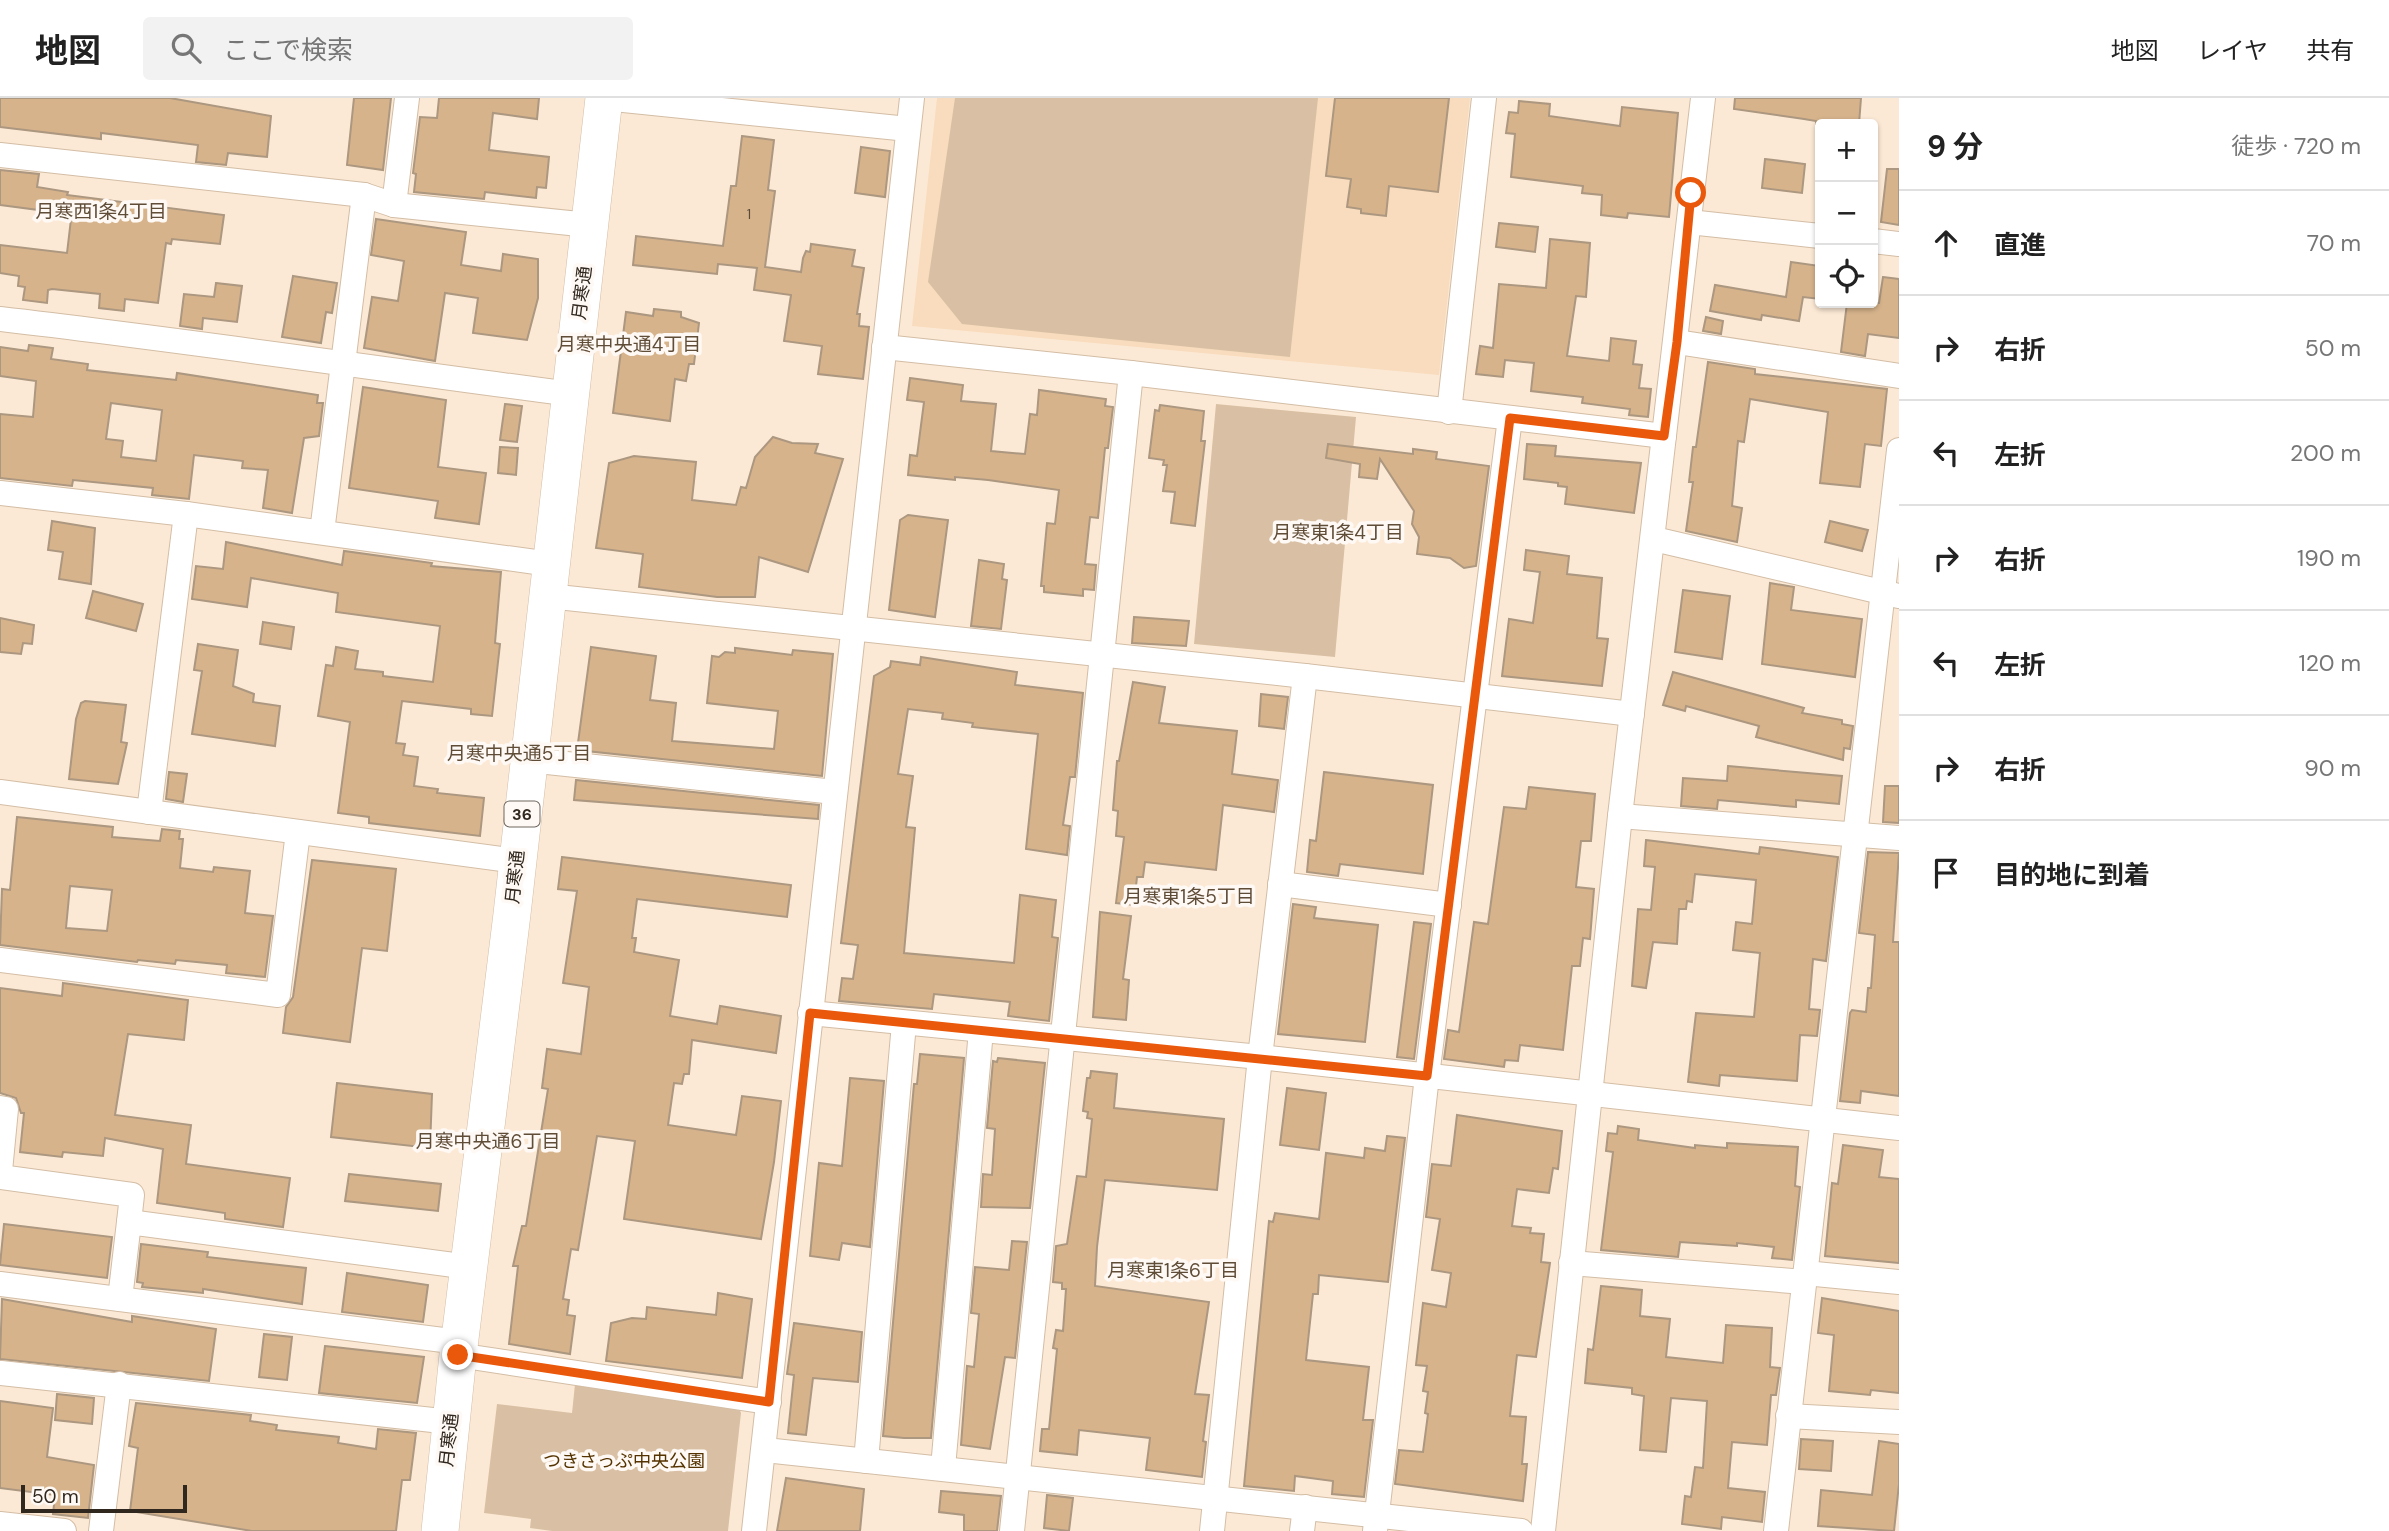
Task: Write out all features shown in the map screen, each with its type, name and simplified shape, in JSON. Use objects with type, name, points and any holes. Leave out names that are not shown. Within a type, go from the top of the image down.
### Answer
[{"type":"highway","name":"月寒通","points":[[440,1531],[458,1348],[604,98]]},
{"type":"street","points":[[394,205],[407,98]]},
{"type":"street","points":[[604,98],[908,129]]},
{"type":"street","points":[[754,1531],[912,98]]},
{"type":"street","points":[[1449,412],[1484,98]]},
{"type":"street","points":[[1543,1531],[1620,816],[1677,342],[1703,98]]},
{"type":"street","points":[[0,155],[364,195],[394,205],[589,225]]},
{"type":"street","points":[[322,532],[364,195]]},
{"type":"street","points":[[1689,222],[1815,235]]},
{"type":"street","points":[[1878,242],[1899,244]]},
{"type":"street","points":[[0,319],[196,342],[342,365],[570,394]]},
{"type":"street","points":[[1677,342],[1899,376]]},
{"type":"street","points":[[884,347],[1664,436]]},
{"type":"street","points":[[1012,1531],[1130,373]]},
{"type":"street","points":[[1375,1523],[1427,1076],[1510,418]]},
{"type":"street","points":[[1776,1531],[1854,836],[1890,594],[1899,450]]},
{"type":"street","points":[[0,494],[322,532],[549,580],[853,628],[1632,714]]},
{"type":"street","points":[[149,812],[186,514]]},
{"type":"street","points":[[1654,539],[1890,594]]},
{"type":"street","points":[[1212,1531],[1260,1057],[1305,676]]},
{"type":"street","points":[[528,760],[835,792]]},
{"type":"street","points":[[0,792],[516,861]]},
{"type":"street","points":[[1620,816],[1899,838]]},
{"type":"street","points":[[0,960],[278,995],[298,832]]},
{"type":"street","points":[[1280,884],[1449,905]]},
{"type":"street","points":[[810,1013],[1260,1057],[1589,1096],[1899,1128]]},
{"type":"street","points":[[866,1461],[904,1023]]},
{"type":"street","points":[[943,1468],[981,1030]]},
{"type":"street","points":[[0,1108],[6,1109],[0,1171]]},
{"type":"street","points":[[0,1177],[132,1195],[120,1299]]},
{"type":"street","points":[[129,1222],[469,1267]]},
{"type":"street","points":[[1571,1263],[1899,1282]]},
{"type":"street","points":[[0,1284],[458,1348],[769,1402]]},
{"type":"street","points":[[1,1373],[451,1422]]},
{"type":"street","points":[[101,1531],[120,1384]]},
{"type":"street","points":[[1788,1416],[1899,1422]]},
{"type":"street","points":[[765,1450],[1216,1497],[1303,1519],[1521,1531]]},
{"type":"street","points":[[0,1524],[64,1531]]},
{"type":"shaded area","points":[[937,98],[1470,98],[1439,375],[912,326]]},
{"type":"green space","points":[[955,98],[1318,98],[1290,357],[962,324],[928,282]]},
{"type":"green space","points":[[1216,404],[1356,417],[1335,657],[1194,644]]},
{"type":"green space","name":"つきさっぷ中央公園","points":[[575,1384],[737,1403],[741,1413],[728,1531],[552,1531],[530,1528],[531,1519],[484,1513],[497,1404],[572,1413]]},
{"type":"building","points":[[0,98],[170,98],[271,116],[267,157],[228,153],[226,165],[196,162],[198,145],[101,133],[101,139],[0,127]]},
{"type":"building","points":[[354,98],[391,98],[383,170],[347,165]]},
{"type":"building","points":[[439,98],[539,98],[537,119],[493,113],[489,150],[549,157],[546,188],[537,187],[536,198],[485,192],[484,199],[414,192],[416,174],[413,173],[420,117],[437,118]]},
{"type":"building","points":[[1335,98],[1449,98],[1438,192],[1389,186],[1386,216],[1361,213],[1361,209],[1347,207],[1351,179],[1326,176]]},
{"type":"building","points":[[1735,98],[1861,98],[1859,119],[1815,121],[1734,109]]},
{"type":"building","points":[[1519,101],[1550,104],[1549,116],[1620,126],[1622,107],[1678,113],[1669,217],[1628,213],[1627,218],[1601,215],[1602,195],[1582,193],[1583,186],[1511,177],[1515,134],[1506,133],[1509,112],[1518,113]]},
{"type":"building","points":[[742,136],[774,140],[768,190],[775,191],[765,267],[801,272],[803,258],[806,251],[810,252],[811,244],[855,250],[852,266],[864,268],[857,314],[860,314],[859,326],[869,327],[863,379],[818,374],[822,346],[784,341],[791,295],[754,290],[757,268],[718,264],[717,274],[633,265],[636,236],[723,246],[731,186],[736,186]]},
{"type":"building","points":[[861,147],[890,151],[885,197],[855,193]]},
{"type":"building","points":[[1765,159],[1805,164],[1802,193],[1762,188]]},
{"type":"building","points":[[1887,169],[1899,169],[1899,225],[1881,222]]},
{"type":"building","points":[[0,170],[39,174],[37,187],[68,192],[67,195],[224,215],[220,244],[172,239],[171,244],[166,243],[158,303],[125,299],[124,311],[99,308],[100,294],[52,289],[48,290],[47,303],[23,300],[25,287],[18,286],[19,276],[0,273],[0,245],[67,253],[71,219],[38,214],[38,210],[0,205]]},
{"type":"building","points":[[376,219],[466,232],[461,265],[501,271],[503,254],[538,259],[538,298],[527,340],[473,333],[478,298],[445,293],[435,361],[364,348],[372,297],[398,301],[404,261],[371,255]]},
{"type":"building","points":[[1499,223],[1538,227],[1535,252],[1496,247]]},
{"type":"building","points":[[1550,239],[1590,243],[1586,297],[1576,296],[1567,356],[1609,361],[1611,338],[1636,341],[1633,364],[1642,365],[1639,388],[1651,389],[1648,417],[1629,415],[1630,409],[1582,403],[1583,397],[1531,391],[1534,363],[1505,360],[1503,377],[1476,374],[1480,346],[1493,348],[1499,284],[1546,288]]},
{"type":"building","points":[[1791,262],[1815,265],[1815,298],[1803,297],[1799,321],[1762,315],[1761,320],[1710,311],[1715,285],[1786,297]]},
{"type":"building","points":[[293,276],[337,283],[332,313],[326,312],[321,343],[282,337]]},
{"type":"building","points":[[1883,277],[1899,279],[1899,338],[1868,334],[1865,356],[1841,352],[1846,308],[1878,308]]},
{"type":"building","points":[[216,283],[242,286],[237,322],[203,318],[202,329],[180,326],[184,294],[214,297]]},
{"type":"building","points":[[654,309],[681,312],[681,317],[699,323],[694,364],[689,364],[686,381],[675,379],[670,421],[613,413],[626,312],[653,316]]},
{"type":"building","points":[[1706,317],[1723,321],[1721,334],[1703,331]]},
{"type":"building","points":[[29,345],[53,348],[51,359],[88,364],[87,370],[176,380],[177,373],[318,395],[317,403],[323,403],[319,436],[304,438],[292,513],[263,508],[268,470],[242,468],[243,461],[194,455],[189,499],[152,495],[153,488],[73,480],[72,486],[0,478],[0,414],[33,417],[36,381],[0,376],[0,347],[28,351]],"holes":[[[111,403],[162,410],[156,461],[121,457],[123,441],[106,439]]]},
{"type":"building","points":[[1708,362],[1755,369],[1755,374],[1887,389],[1881,446],[1865,444],[1860,487],[1820,483],[1828,412],[1750,399],[1744,442],[1738,441],[1732,506],[1742,508],[1737,542],[1686,531],[1693,482],[1689,482],[1693,447],[1696,447]]},
{"type":"building","points":[[910,378],[963,385],[961,401],[996,404],[991,451],[1025,454],[1030,414],[1037,415],[1039,390],[1106,399],[1105,406],[1113,407],[1108,448],[1105,448],[1098,518],[1090,517],[1085,564],[1096,565],[1094,590],[1083,589],[1083,596],[1044,592],[1044,586],[1041,586],[1047,523],[1055,524],[1059,490],[988,480],[908,475],[910,455],[917,456],[924,402],[907,400]]},
{"type":"building","points":[[363,387],[446,400],[438,467],[486,473],[479,524],[435,518],[438,501],[349,488]]},
{"type":"building","points":[[505,404],[522,406],[517,442],[500,440]]},
{"type":"building","points":[[1160,405],[1204,411],[1201,441],[1205,441],[1195,526],[1171,523],[1175,492],[1163,491],[1167,465],[1163,465],[1164,460],[1149,458],[1155,410],[1159,411]]},
{"type":"building","points":[[773,437],[792,443],[818,444],[815,453],[843,459],[808,572],[759,557],[755,597],[717,597],[639,587],[643,554],[596,548],[609,463],[634,456],[696,462],[692,500],[736,505],[741,487],[746,488],[755,457]]},
{"type":"building","points":[[1328,444],[1413,454],[1413,449],[1437,452],[1436,459],[1489,466],[1476,566],[1464,568],[1450,558],[1417,554],[1419,537],[1412,524],[1414,511],[1380,459],[1377,479],[1359,477],[1360,464],[1326,458]]},
{"type":"building","points":[[1527,444],[1556,446],[1555,456],[1641,463],[1634,513],[1565,504],[1567,487],[1558,486],[1558,483],[1524,479]]},
{"type":"building","points":[[500,447],[518,448],[516,475],[498,473]]},
{"type":"building","points":[[908,515],[948,520],[935,617],[889,610],[900,520]]},
{"type":"building","points":[[52,521],[95,528],[91,584],[59,579],[63,552],[48,550]]},
{"type":"building","points":[[1830,521],[1868,530],[1862,551],[1825,542]]},
{"type":"building","points":[[226,542],[342,565],[344,551],[432,563],[431,566],[501,572],[495,643],[500,644],[492,716],[471,714],[471,709],[402,701],[396,743],[405,744],[403,755],[418,757],[414,786],[438,789],[437,793],[484,798],[480,836],[369,823],[369,817],[338,813],[350,722],[318,716],[326,665],[333,666],[336,647],[358,651],[355,669],[383,672],[383,676],[433,682],[440,626],[336,612],[338,593],[251,578],[247,607],[192,599],[196,566],[223,569]]},
{"type":"building","points":[[1526,550],[1569,556],[1567,574],[1602,578],[1597,638],[1608,639],[1602,686],[1502,676],[1509,619],[1533,623],[1540,572],[1524,570]]},
{"type":"building","points":[[979,560],[1004,564],[1002,579],[1007,580],[1001,629],[971,626]]},
{"type":"building","points":[[1770,583],[1794,587],[1791,610],[1862,619],[1855,677],[1762,664]]},
{"type":"building","points":[[1683,590],[1730,596],[1722,659],[1675,652]]},
{"type":"building","points":[[93,591],[143,604],[136,631],[86,618]]},
{"type":"building","points":[[1134,617],[1189,621],[1186,646],[1132,643]]},
{"type":"building","points":[[0,618],[34,625],[32,644],[23,643],[21,654],[0,652]]},
{"type":"building","points":[[263,622],[294,627],[291,649],[260,644]]},
{"type":"building","points":[[198,644],[238,650],[233,686],[254,694],[253,702],[280,706],[275,746],[192,734],[202,671],[194,670]]},
{"type":"building","points":[[591,647],[656,656],[650,700],[676,703],[672,741],[774,749],[778,711],[707,703],[712,656],[719,657],[725,652],[735,653],[735,648],[792,655],[793,650],[833,654],[822,776],[577,750]]},
{"type":"building","points":[[921,657],[1017,672],[1015,685],[1083,693],[1075,777],[1070,777],[1063,825],[1070,826],[1067,855],[1026,849],[1038,734],[972,727],[973,723],[942,719],[943,713],[908,709],[898,774],[913,776],[906,827],[915,828],[904,953],[1014,963],[1020,895],[1056,900],[1052,937],[1058,938],[1049,1021],[1008,1016],[1010,1002],[934,994],[932,1009],[839,1001],[842,978],[853,979],[858,945],[841,943],[874,676],[890,667],[891,661],[920,665]]},
{"type":"building","points":[[1673,672],[1804,708],[1802,713],[1842,720],[1842,724],[1853,726],[1850,749],[1844,748],[1843,760],[1756,737],[1759,726],[1686,706],[1685,711],[1663,705]]},
{"type":"building","points":[[1133,682],[1165,687],[1159,723],[1237,731],[1232,774],[1278,780],[1274,812],[1223,805],[1216,870],[1145,862],[1143,877],[1137,877],[1134,905],[1116,903],[1124,837],[1116,836],[1118,811],[1113,810],[1117,761]]},
{"type":"building","points":[[1261,694],[1288,697],[1284,729],[1259,726]]},
{"type":"building","points":[[85,701],[126,705],[121,742],[127,743],[118,784],[69,779],[76,719],[81,703]]},
{"type":"building","points":[[1728,766],[1842,776],[1839,804],[1796,800],[1796,807],[1718,800],[1717,809],[1681,806],[1683,778],[1727,781]]},
{"type":"building","points":[[169,772],[187,774],[183,802],[166,799]]},
{"type":"building","points":[[1324,772],[1433,785],[1423,874],[1340,864],[1338,876],[1307,872],[1310,840],[1316,841]]},
{"type":"building","points":[[576,780],[819,805],[818,819],[574,800]]},
{"type":"building","points":[[1885,786],[1899,786],[1899,823],[1883,822]]},
{"type":"building","points":[[1529,787],[1595,794],[1591,841],[1581,841],[1576,887],[1594,889],[1590,939],[1583,938],[1580,966],[1572,966],[1563,1050],[1520,1045],[1518,1061],[1505,1060],[1504,1067],[1444,1059],[1448,1030],[1459,1032],[1474,922],[1488,924],[1504,807],[1526,809]]},
{"type":"building","points":[[17,817],[113,827],[112,837],[160,841],[162,829],[180,831],[179,839],[183,839],[180,868],[213,872],[214,867],[250,871],[245,913],[273,916],[265,977],[226,973],[227,965],[176,960],[175,964],[137,962],[0,945],[2,889],[10,890]],"holes":[[[70,886],[112,890],[107,931],[66,928]]]},
{"type":"building","points":[[1646,840],[1759,854],[1760,847],[1838,857],[1826,961],[1813,959],[1809,1009],[1820,1010],[1817,1036],[1800,1035],[1797,1081],[1720,1075],[1719,1086],[1688,1082],[1696,1013],[1754,1017],[1760,953],[1733,950],[1736,922],[1752,924],[1756,880],[1695,874],[1692,902],[1687,901],[1686,909],[1679,909],[1677,944],[1653,942],[1646,988],[1632,986],[1638,909],[1651,910],[1655,867],[1644,866]]},
{"type":"building","points":[[1868,852],[1899,853],[1893,942],[1899,942],[1899,1096],[1861,1091],[1860,1103],[1840,1101],[1850,1013],[1852,1010],[1866,1012],[1868,988],[1871,988],[1875,935],[1859,933]]},
{"type":"building","points":[[562,857],[791,885],[787,917],[637,899],[632,938],[636,938],[634,952],[679,960],[670,1016],[717,1024],[720,1006],[781,1016],[776,1053],[692,1040],[689,1074],[684,1074],[682,1084],[674,1083],[668,1125],[736,1135],[742,1096],[781,1101],[774,1162],[761,1239],[624,1219],[635,1141],[597,1136],[578,1250],[571,1249],[563,1299],[569,1300],[567,1315],[575,1316],[570,1354],[509,1344],[518,1266],[513,1266],[522,1226],[526,1226],[548,1089],[542,1088],[547,1049],[581,1054],[589,987],[563,983],[577,891],[558,889]]},
{"type":"building","points":[[312,860],[396,869],[387,951],[362,948],[350,1042],[283,1033],[286,1007],[293,997]]},
{"type":"building","points":[[1293,904],[1316,907],[1314,918],[1378,925],[1365,1042],[1278,1034]]},
{"type":"building","points":[[1100,912],[1131,916],[1123,979],[1129,980],[1126,1020],[1093,1017]]},
{"type":"building","points":[[1414,922],[1431,924],[1414,1059],[1397,1057]]},
{"type":"building","points":[[63,983],[188,1000],[184,1040],[128,1034],[115,1115],[191,1125],[186,1164],[290,1178],[283,1227],[225,1219],[225,1213],[157,1203],[163,1149],[105,1138],[103,1156],[63,1152],[62,1157],[20,1152],[24,1113],[21,1113],[16,1098],[0,1093],[0,988],[62,996]]},
{"type":"building","points":[[920,1054],[964,1058],[931,1438],[904,1438],[883,1436],[914,1084],[917,1084]]},
{"type":"building","points":[[998,1058],[1045,1063],[1030,1208],[981,1207],[983,1174],[992,1175],[995,1129],[987,1128],[993,1061],[997,1062]]},
{"type":"building","points":[[1091,1071],[1117,1074],[1114,1108],[1224,1119],[1217,1190],[1105,1180],[1097,1247],[1095,1286],[1209,1302],[1195,1394],[1209,1395],[1202,1477],[1146,1470],[1150,1438],[1079,1430],[1077,1455],[1040,1451],[1042,1429],[1049,1429],[1057,1349],[1053,1348],[1056,1330],[1063,1331],[1066,1289],[1062,1289],[1062,1283],[1053,1282],[1056,1246],[1067,1244],[1077,1176],[1086,1177],[1092,1119],[1087,1118],[1088,1112],[1083,1111],[1087,1078],[1090,1078]]},
{"type":"building","points":[[850,1078],[884,1081],[870,1247],[842,1243],[839,1260],[810,1256],[819,1163],[842,1166]]},
{"type":"building","points":[[337,1083],[432,1094],[430,1148],[331,1137]]},
{"type":"building","points":[[1287,1088],[1326,1093],[1319,1150],[1280,1145]]},
{"type":"building","points":[[1457,1115],[1562,1131],[1558,1169],[1553,1168],[1549,1193],[1517,1189],[1512,1226],[1531,1228],[1530,1233],[1544,1234],[1541,1262],[1550,1263],[1536,1357],[1517,1355],[1510,1416],[1526,1417],[1522,1464],[1527,1464],[1523,1501],[1395,1484],[1399,1450],[1423,1452],[1428,1414],[1425,1413],[1428,1392],[1423,1391],[1427,1366],[1416,1365],[1423,1303],[1446,1307],[1451,1273],[1432,1270],[1440,1219],[1426,1217],[1432,1164],[1451,1166]]},
{"type":"building","points":[[1618,1126],[1639,1129],[1638,1140],[1695,1148],[1695,1145],[1727,1148],[1727,1143],[1798,1147],[1795,1186],[1800,1187],[1792,1260],[1772,1258],[1774,1247],[1737,1243],[1737,1246],[1680,1242],[1678,1257],[1601,1250],[1613,1152],[1606,1151],[1608,1133],[1617,1134]]},
{"type":"building","points":[[1387,1136],[1405,1138],[1388,1282],[1319,1275],[1318,1294],[1313,1294],[1306,1360],[1369,1367],[1363,1420],[1373,1420],[1364,1497],[1332,1494],[1333,1481],[1295,1476],[1294,1491],[1244,1486],[1269,1221],[1273,1222],[1275,1213],[1319,1219],[1326,1153],[1364,1158],[1365,1148],[1385,1151]]},
{"type":"building","points":[[1843,1145],[1883,1150],[1879,1177],[1899,1179],[1899,1263],[1825,1256],[1832,1183],[1838,1184]]},
{"type":"building","points":[[349,1174],[441,1184],[438,1211],[345,1201]]},
{"type":"building","points":[[4,1224],[112,1237],[107,1278],[0,1265]]},
{"type":"building","points":[[1012,1241],[1027,1242],[1015,1358],[1005,1357],[990,1449],[961,1445],[967,1366],[974,1367],[979,1314],[971,1313],[975,1267],[1009,1270]]},
{"type":"building","points":[[141,1244],[208,1252],[207,1257],[306,1268],[302,1304],[203,1289],[203,1293],[142,1287],[143,1283],[137,1282]]},
{"type":"building","points":[[347,1273],[428,1285],[423,1322],[342,1312]]},
{"type":"building","points":[[1601,1286],[1642,1290],[1640,1316],[1670,1319],[1666,1357],[1723,1363],[1726,1325],[1772,1328],[1770,1367],[1780,1368],[1776,1395],[1771,1395],[1767,1445],[1732,1442],[1728,1488],[1765,1492],[1762,1522],[1722,1517],[1721,1529],[1682,1524],[1685,1496],[1691,1497],[1695,1467],[1703,1468],[1707,1401],[1671,1398],[1666,1452],[1640,1450],[1644,1396],[1632,1394],[1632,1388],[1585,1383],[1588,1349],[1593,1350]]},
{"type":"building","points":[[718,1293],[752,1299],[742,1378],[606,1361],[611,1323],[632,1318],[646,1319],[647,1307],[716,1315]]},
{"type":"building","points":[[1822,1298],[1899,1311],[1899,1393],[1871,1390],[1870,1395],[1829,1391],[1834,1335],[1818,1333]]},
{"type":"building","points":[[2,1299],[132,1322],[132,1316],[216,1329],[209,1381],[0,1359]]},
{"type":"building","points":[[794,1323],[862,1332],[858,1382],[813,1378],[806,1435],[788,1433],[794,1375],[787,1374]]},
{"type":"building","points":[[264,1334],[292,1337],[287,1380],[259,1377]]},
{"type":"building","points":[[325,1346],[424,1357],[417,1403],[319,1393]]},
{"type":"building","points":[[57,1394],[94,1398],[92,1424],[55,1420]]},
{"type":"building","points":[[0,1401],[53,1408],[47,1457],[94,1465],[88,1518],[53,1514],[55,1495],[0,1488]]},
{"type":"building","points":[[136,1403],[251,1415],[250,1421],[277,1425],[276,1430],[339,1437],[338,1443],[376,1449],[378,1429],[416,1433],[410,1480],[402,1480],[396,1531],[252,1531],[130,1511],[138,1448],[129,1446]]},
{"type":"building","points":[[1801,1439],[1833,1441],[1831,1471],[1799,1469]]},
{"type":"building","points":[[1879,1441],[1899,1444],[1899,1484],[1894,1531],[1818,1526],[1821,1490],[1872,1495]]},
{"type":"building","points":[[786,1478],[864,1489],[860,1531],[777,1531]]},
{"type":"building","points":[[941,1491],[1001,1496],[997,1531],[964,1531],[964,1515],[939,1512]]},
{"type":"building","points":[[1047,1495],[1073,1498],[1069,1531],[1044,1528]]},
{"type":"district","name":"月寒西1条4丁目","points":[[101,211]]},
{"type":"district","name":"月寒中央通4丁目","points":[[629,344]]},
{"type":"district","name":"月寒東1条4丁目","points":[[1338,532]]},
{"type":"district","name":"月寒中央通5丁目","points":[[519,753]]},
{"type":"district","name":"月寒東1条5丁目","points":[[1189,896]]},
{"type":"district","name":"月寒中央通6丁目","points":[[488,1141]]},
{"type":"district","name":"月寒東1条6丁目","points":[[1173,1270]]},
{"type":"route","points":[[458,1355],[769,1402],[795,1135],[810,1013],[1427,1076],[1510,418],[1664,436],[1677,342],[1691,193]]}]
